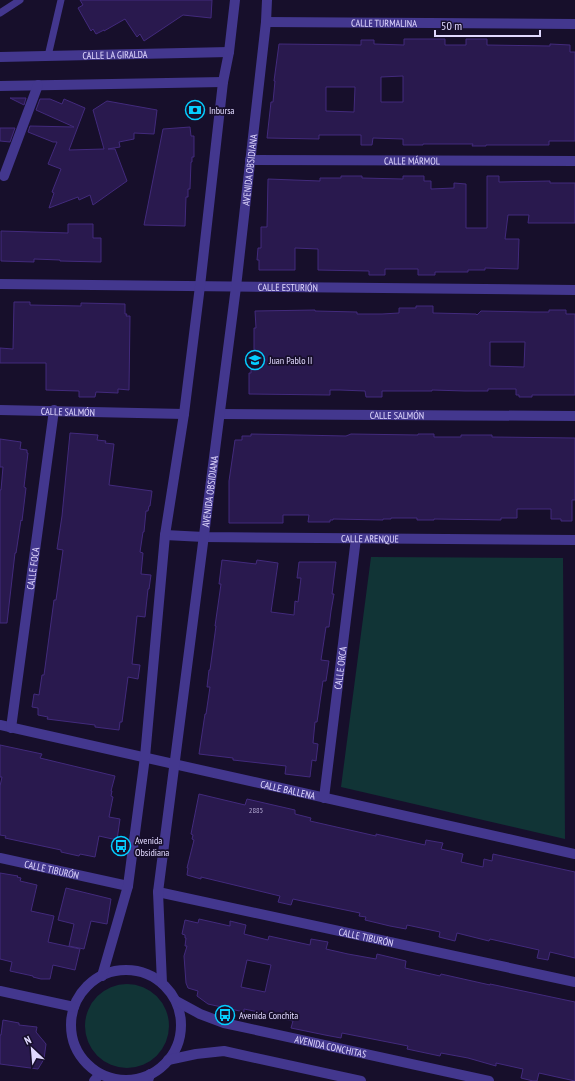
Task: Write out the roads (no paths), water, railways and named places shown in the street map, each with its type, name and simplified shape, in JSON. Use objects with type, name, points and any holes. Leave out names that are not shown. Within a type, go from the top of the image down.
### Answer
[{"type":"street","points":[[102,976],[128,886],[145,758],[166,535],[184,414],[235,0]]},
{"type":"street","name":"AVENIDA OBSIDIANA","points":[[162,983],[158,892],[236,287],[266,22],[267,0]]},
{"type":"street","name":"CALLE TURMALINA","points":[[266,22],[575,24]]},
{"type":"street","name":"CALLE LA GIRALDA","points":[[0,56],[229,52]]},
{"type":"street","points":[[0,86],[224,82]]},
{"type":"street","points":[[4,176],[38,85]]},
{"type":"street","name":"CALLE MÁRMOL","points":[[250,160],[575,161]]},
{"type":"street","name":"CALLE ESTURIÓN","points":[[0,284],[575,290]]},
{"type":"street","name":"CALLE SALMÓN","points":[[0,410],[184,414]]},
{"type":"street","name":"CALLE FOCA","points":[[11,728],[54,410]]},
{"type":"street","name":"CALLE SALMÓN","points":[[220,414],[575,416]]},
{"type":"street","name":"CALLE ARENQUE","points":[[166,535],[204,537],[575,540]]},
{"type":"street","name":"CALLE ORCA","points":[[324,798],[356,538]]},
{"type":"street","name":"CALLE BALLENA","points":[[0,725],[575,854]]},
{"type":"street","name":"CALLE TIBURÓN","points":[[0,858],[128,886]]},
{"type":"street","name":"CALLE TIBURÓN","points":[[158,892],[575,982]]},
{"type":"street","points":[[117,971],[133,971],[149,975],[162,983],[176,1001],[181,1021],[178,1042],[168,1060],[149,1078],[119,1080],[100,1078],[78,1052],[73,1038],[71,1023],[74,1007],[80,994],[90,984],[102,976],[117,971]]},
{"type":"street","points":[[0,991],[74,1007]]},
{"type":"street","name":"AVENIDA CONCHITAS","points":[[176,1001],[200,1014],[224,1023],[489,1081]]},
{"type":"street","points":[[168,1060],[196,1054],[224,1051],[361,1081]]},
{"type":"lane","points":[[0,13],[20,0]]},
{"type":"lane","points":[[48,56],[61,0]]},
{"type":"place","name":"Inbursa","points":[[195,110]]},
{"type":"place","name":"Juan Pablo II","points":[[255,360]]},
{"type":"place","name":"Avenida Obsidiana","points":[[121,846]]},
{"type":"place","name":"Avenida Conchita","points":[[225,1015]]}]
